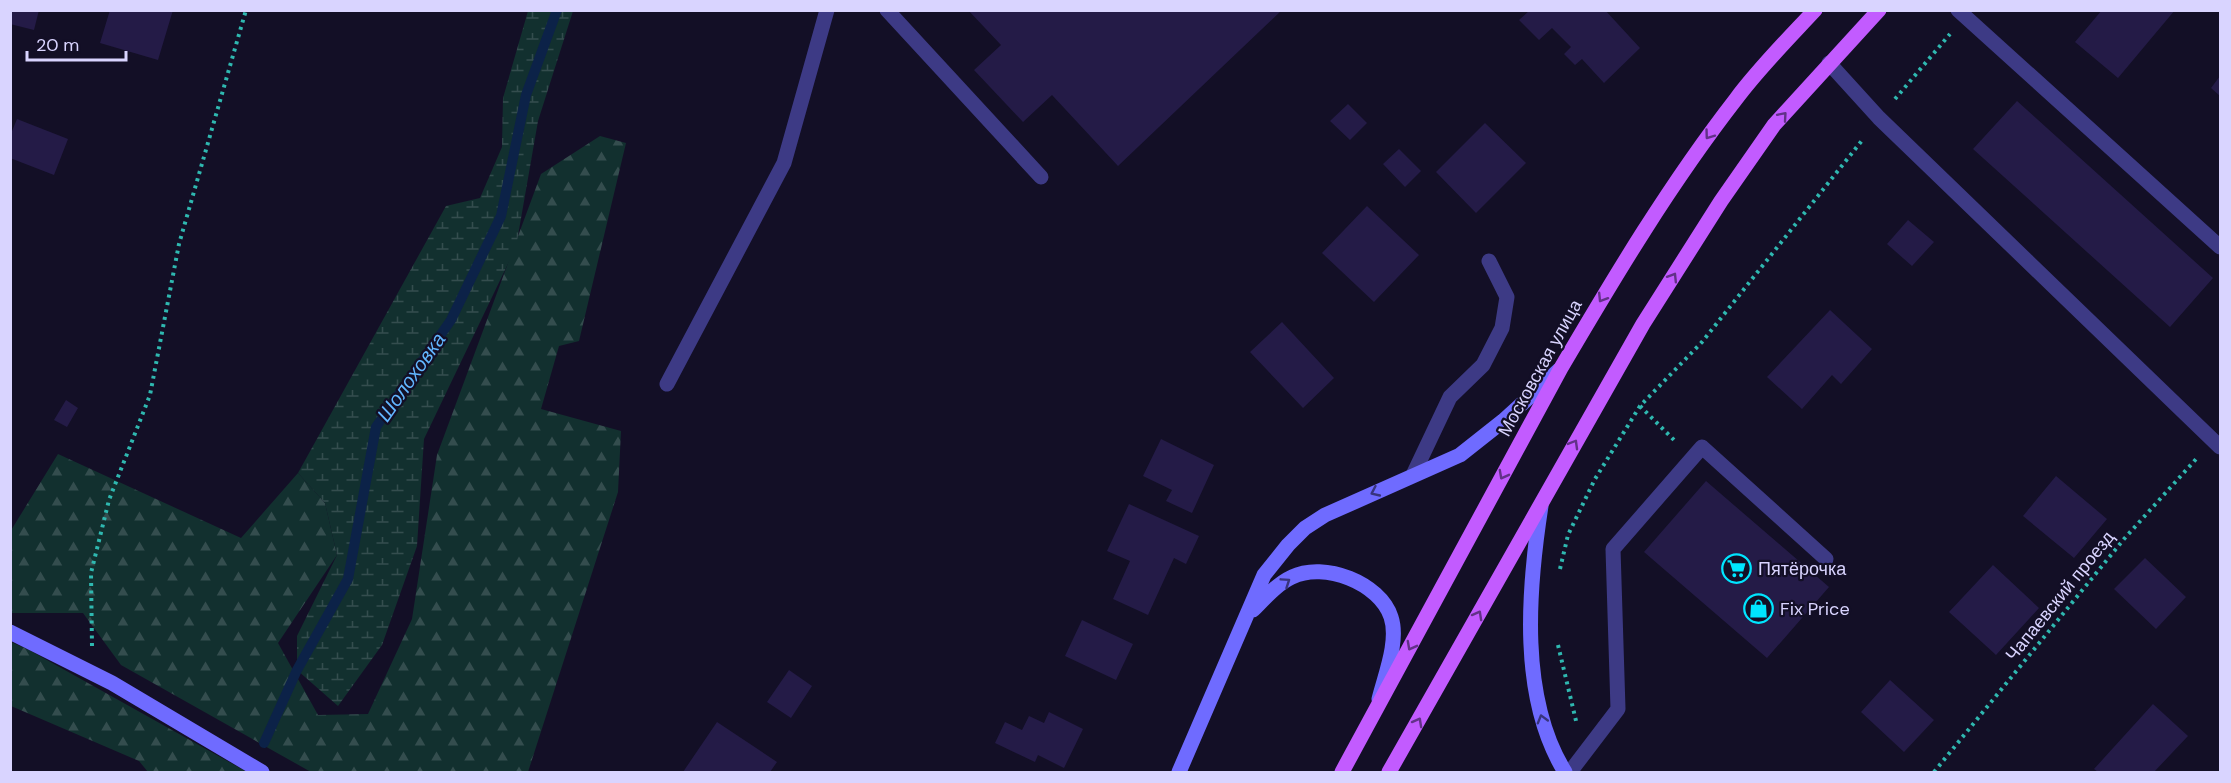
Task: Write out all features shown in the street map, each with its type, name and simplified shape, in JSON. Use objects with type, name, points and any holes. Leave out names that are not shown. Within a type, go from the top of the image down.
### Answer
[{"type":"main road","name":"Московская улица","points":[[1342,772],[1561,368],[1679,176],[1737,97],[1815,10]]},
{"type":"main road","points":[[1389,772],[1643,324],[1720,201],[1774,125],[1828,63],[1879,10]]},
{"type":"street","points":[[667,384],[784,163],[827,10]]},
{"type":"street","points":[[887,10],[1041,177]]},
{"type":"street","points":[[1961,14],[2220,247]]},
{"type":"street","points":[[1828,63],[1879,118],[2217,444]]},
{"type":"street","points":[[1413,474],[1450,397],[1483,364],[1502,328],[1507,297],[1489,261]]},
{"type":"street","points":[[1179,772],[1243,621],[1275,559],[1305,528],[1325,515],[1460,455],[1481,440],[1561,368]]},
{"type":"street","points":[[1570,772],[1618,709],[1613,549],[1702,447],[1826,559]]},
{"type":"street","points":[[1541,503],[1531,574],[1534,671],[1540,713],[1552,751],[1565,772]]},
{"type":"street","points":[[1243,621],[1269,594],[1293,576],[1313,572],[1335,574],[1364,586],[1379,597],[1391,617],[1392,640],[1378,708]]},
{"type":"street","points":[[10,632],[112,683],[262,772]]},
{"type":"path","points":[[112,683],[92,645],[92,573],[108,500],[150,395],[179,244],[246,10]]},
{"type":"path","points":[[1558,581],[1568,535],[1595,479],[1640,406],[1702,342],[1961,14]]},
{"type":"path","points":[[1640,406],[1692,458]]},
{"type":"path","name":"Чапаевский проезд","points":[[1934,772],[2124,539],[2217,444]]},
{"type":"path","points":[[1558,644],[1581,745],[1587,751]]},
{"type":"green space","points":[[528,11],[573,11],[538,121],[516,247],[424,439],[417,546],[382,645],[338,706],[297,670],[297,636],[337,555],[325,503],[298,473],[446,206],[480,198],[502,147],[503,98]]},
{"type":"green space","points":[[600,136],[626,143],[579,341],[559,346],[541,409],[621,431],[618,492],[528,772],[311,772],[121,665],[83,613],[11,613],[10,532],[58,454],[241,538],[298,473],[325,503],[337,555],[278,643],[318,715],[368,714],[412,619],[437,455],[541,174]]},
{"type":"green space","points":[[11,642],[247,772],[148,772],[139,761],[11,706]]},
{"type":"building","points":[[10,10],[39,10],[34,30],[10,24]]},
{"type":"building","points":[[110,10],[173,10],[158,60],[100,43]]},
{"type":"building","points":[[968,10],[1282,10],[1118,166],[1052,95],[1023,122],[974,70],[1001,45]]},
{"type":"building","points":[[1530,10],[1605,10],[1640,48],[1604,83],[1582,59],[1575,65],[1564,54],[1571,47],[1552,28],[1539,40],[1519,20]]},
{"type":"building","points":[[2102,10],[2175,10],[2118,78],[2075,42]]},
{"type":"building","points":[[2220,76],[2220,96],[2211,88]]},
{"type":"building","points":[[2017,101],[2213,278],[2170,327],[1973,149]]},
{"type":"building","points":[[1348,104],[1367,123],[1350,140],[1330,121]]},
{"type":"building","points":[[17,119],[68,139],[54,175],[10,158],[10,136]]},
{"type":"building","points":[[1485,123],[1526,163],[1476,213],[1436,172]]},
{"type":"building","points":[[1399,149],[1421,171],[1405,187],[1383,164]]},
{"type":"building","points":[[1367,206],[1419,255],[1374,302],[1322,253]]},
{"type":"building","points":[[1908,220],[1934,242],[1912,266],[1887,244]]},
{"type":"building","points":[[1830,310],[1872,349],[1841,384],[1832,375],[1802,409],[1767,377]]},
{"type":"building","points":[[1282,322],[1334,378],[1303,408],[1250,352]]},
{"type":"building","points":[[66,400],[78,408],[67,427],[54,420]]},
{"type":"building","points":[[1161,439],[1214,465],[1192,513],[1166,501],[1172,490],[1143,476]]},
{"type":"building","points":[[2056,476],[2107,519],[2074,558],[2023,516]]},
{"type":"building","name":"Пятёрочка","points":[[1706,481],[1829,587],[1767,658],[1644,552]]},
{"type":"building","points":[[1129,504],[1199,536],[1186,564],[1174,558],[1148,615],[1113,599],[1130,561],[1107,551]]},
{"type":"building","points":[[2145,558],[2186,597],[2156,629],[2114,589]]},
{"type":"building","points":[[1993,565],[2039,608],[1996,655],[1949,612]]},
{"type":"building","points":[[1082,620],[1133,644],[1116,680],[1065,656]]},
{"type":"building","points":[[789,670],[812,686],[791,718],[767,702]]},
{"type":"building","points":[[1890,680],[1934,720],[1904,752],[1861,712]]},
{"type":"building","points":[[2153,704],[2188,736],[2154,772],[2098,772],[2094,769]]},
{"type":"building","points":[[1049,712],[1083,729],[1064,768],[1038,755],[1035,762],[995,743],[1005,722],[1022,730],[1029,716],[1044,723]]},
{"type":"building","points":[[717,722],[777,762],[770,772],[683,772]]},
{"type":"waterway","name":"Шолоховка","points":[[264,743],[297,670],[348,579],[376,427],[451,320],[501,216],[526,95],[557,10]]},
{"type":"place","name":"Пятёрочка","points":[[1737,569]]},
{"type":"place","name":"Fix Price","points":[[1759,609]]}]
